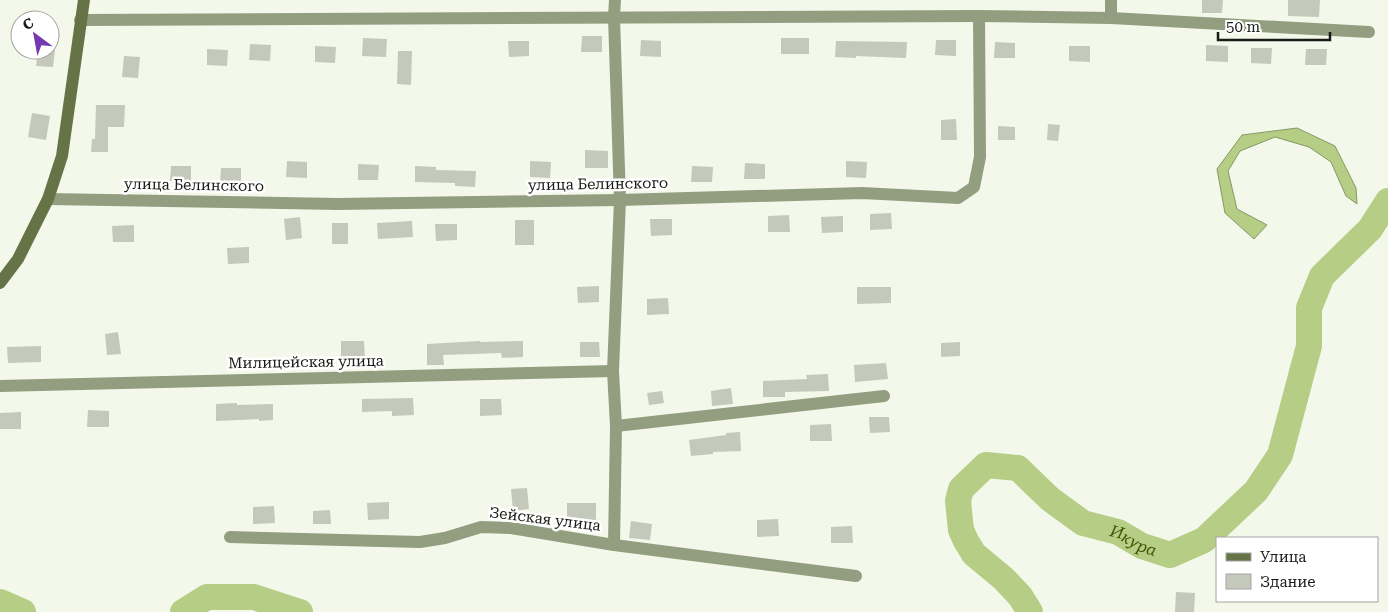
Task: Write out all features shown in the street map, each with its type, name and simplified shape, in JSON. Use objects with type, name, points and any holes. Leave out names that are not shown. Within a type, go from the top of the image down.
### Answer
[{"type":"street","points":[[0,283],[18,259],[48,199],[62,156],[84,0]]},
{"type":"street","points":[[614,545],[616,426],[614,371],[620,200],[615,0]]},
{"type":"street","points":[[1111,0],[1111,18]]},
{"type":"street","points":[[80,20],[979,16],[1111,18],[1369,32]]},
{"type":"street","name":"улица Белинского","points":[[48,199],[337,204],[620,200],[862,193],[958,198],[974,187],[980,157],[979,16]]},
{"type":"street","name":"Милицейская улица","points":[[0,386],[614,371]]},
{"type":"street","points":[[616,426],[884,396]]},
{"type":"street","name":"Зейская улица","points":[[230,537],[420,542],[445,538],[481,527],[511,528],[614,545],[856,576]]},
{"type":"shaded area","points":[[1297,128],[1335,146],[1356,188],[1357,204],[1346,196],[1331,162],[1309,147],[1275,137],[1240,151],[1228,171],[1237,209],[1267,225],[1254,239],[1225,213],[1217,169],[1242,135]]},
{"type":"building","points":[[1202,0],[1223,0],[1222,13],[1202,13]]},
{"type":"building","points":[[1288,0],[1320,0],[1319,17],[1288,16]]},
{"type":"building","points":[[582,36],[602,36],[602,52],[581,52]]},
{"type":"building","points":[[363,38],[387,39],[386,57],[362,56]]},
{"type":"building","points":[[781,38],[809,38],[809,54],[781,54]]},
{"type":"building","points":[[641,40],[661,41],[661,57],[640,56]]},
{"type":"building","points":[[936,40],[956,40],[956,56],[935,55]]},
{"type":"building","points":[[508,41],[529,41],[529,56],[509,57]]},
{"type":"building","points":[[836,41],[907,42],[906,58],[835,57]]},
{"type":"building","points":[[995,42],[1015,43],[1015,58],[994,58]]},
{"type":"building","points":[[250,44],[271,45],[270,61],[249,60]]},
{"type":"building","points":[[1206,45],[1228,46],[1228,62],[1206,61]]},
{"type":"building","points":[[315,46],[336,47],[335,63],[315,62]]},
{"type":"building","points":[[1069,46],[1090,46],[1090,62],[1069,61]]},
{"type":"building","points":[[1251,48],[1272,48],[1271,64],[1251,63]]},
{"type":"building","points":[[207,49],[228,50],[227,66],[207,65]]},
{"type":"building","points":[[1306,49],[1327,49],[1326,65],[1305,65]]},
{"type":"building","points":[[398,51],[412,51],[411,85],[397,84]]},
{"type":"building","points":[[124,56],[140,57],[138,78],[122,77]]},
{"type":"building","points":[[37,60],[54,60],[53,67],[36,66]]},
{"type":"building","points":[[96,105],[125,105],[124,127],[108,127],[108,152],[91,152],[92,139],[95,139]]},
{"type":"building","points":[[32,113],[50,116],[46,140],[28,137]]},
{"type":"building","points":[[956,119],[957,140],[941,140],[941,120]]},
{"type":"building","points":[[1048,124],[1060,125],[1058,141],[1047,140]]},
{"type":"building","points":[[998,126],[1015,127],[1015,140],[998,140]]},
{"type":"building","points":[[585,150],[608,151],[608,168],[585,168]]},
{"type":"building","points":[[287,161],[307,162],[307,178],[286,177]]},
{"type":"building","points":[[530,161],[551,162],[550,178],[530,177]]},
{"type":"building","points":[[846,161],[867,162],[866,178],[846,177]]},
{"type":"building","points":[[745,163],[765,164],[765,179],[744,179]]},
{"type":"building","points":[[358,164],[379,165],[378,180],[358,180]]},
{"type":"building","points":[[171,166],[191,166],[191,182],[170,181]]},
{"type":"building","points":[[415,166],[436,167],[436,170],[476,171],[475,187],[455,186],[455,183],[415,182]]},
{"type":"building","points":[[692,166],[713,167],[712,182],[691,182]]},
{"type":"building","points":[[221,168],[241,168],[241,184],[220,183]]},
{"type":"building","points":[[891,213],[892,229],[870,230],[870,214]]},
{"type":"building","points":[[789,215],[790,232],[768,232],[768,216]]},
{"type":"building","points":[[843,216],[843,232],[822,233],[821,217]]},
{"type":"building","points":[[300,217],[302,238],[286,240],[284,219]]},
{"type":"building","points":[[650,219],[672,219],[672,235],[651,236]]},
{"type":"building","points":[[515,220],[534,220],[534,245],[515,245]]},
{"type":"building","points":[[412,221],[413,237],[378,239],[377,223]]},
{"type":"building","points":[[332,223],[348,223],[348,244],[332,244]]},
{"type":"building","points":[[435,224],[457,224],[457,240],[436,241]]},
{"type":"building","points":[[134,225],[134,242],[113,242],[112,226]]},
{"type":"building","points":[[249,247],[249,263],[228,264],[227,248]]},
{"type":"building","points":[[599,286],[599,302],[578,303],[577,287]]},
{"type":"building","points":[[857,287],[891,287],[891,303],[857,304]]},
{"type":"building","points":[[668,298],[669,314],[647,315],[647,299]]},
{"type":"building","points":[[118,332],[121,354],[107,355],[105,334]]},
{"type":"building","points":[[341,341],[364,341],[365,358],[341,359]]},
{"type":"building","points":[[523,341],[523,357],[502,358],[501,353],[443,355],[444,365],[427,365],[427,344]]},
{"type":"building","points":[[580,342],[599,342],[600,357],[580,357]]},
{"type":"building","points":[[960,342],[960,356],[941,357],[941,343]]},
{"type":"building","points":[[41,346],[41,362],[8,363],[7,347]]},
{"type":"building","points":[[886,363],[888,379],[855,382],[854,365]]},
{"type":"building","points":[[828,374],[829,391],[785,392],[785,397],[763,397],[763,381],[807,379],[806,375]]},
{"type":"building","points":[[731,388],[733,404],[712,406],[711,391]]},
{"type":"building","points":[[662,391],[664,403],[649,405],[647,393]]},
{"type":"building","points":[[413,398],[414,415],[392,416],[392,411],[362,412],[362,399]]},
{"type":"building","points":[[480,399],[501,399],[502,415],[480,416]]},
{"type":"building","points":[[237,403],[237,405],[273,404],[273,420],[216,421],[216,404]]},
{"type":"building","points":[[88,410],[109,411],[109,427],[87,427]]},
{"type":"building","points":[[21,412],[21,429],[0,429],[0,413]]},
{"type":"building","points":[[869,417],[889,417],[890,432],[870,433]]},
{"type":"building","points":[[831,424],[832,441],[810,441],[810,425]]},
{"type":"building","points":[[740,432],[741,451],[713,452],[713,454],[691,456],[689,440]]},
{"type":"building","points":[[527,488],[529,509],[513,511],[511,489]]},
{"type":"building","points":[[389,502],[389,519],[368,520],[367,503]]},
{"type":"building","points":[[567,503],[596,503],[596,520],[567,520]]},
{"type":"building","points":[[274,506],[275,523],[253,524],[253,507]]},
{"type":"building","points":[[330,510],[331,524],[313,524],[313,511]]},
{"type":"building","points":[[778,519],[779,536],[757,537],[757,520]]},
{"type":"building","points":[[631,521],[652,524],[650,540],[629,538]]},
{"type":"building","points":[[852,526],[853,543],[831,543],[831,527]]},
{"type":"building","points":[[1176,592],[1195,593],[1194,612],[1175,612]]},
{"type":"waterway","name":"Икура","points":[[1030,612],[1020,596],[1004,579],[974,554],[966,541],[961,530],[958,501],[961,489],[986,465],[1018,468],[1050,499],[1083,523],[1118,532],[1142,546],[1170,555],[1204,540],[1256,491],[1280,455],[1309,346],[1309,308],[1322,276],[1370,229],[1388,201]]},
{"type":"waterway","name":"Икура","points":[[183,612],[207,597],[254,597],[300,612]]},
{"type":"waterway","name":"Икура","points":[[0,602],[23,612]]}]
